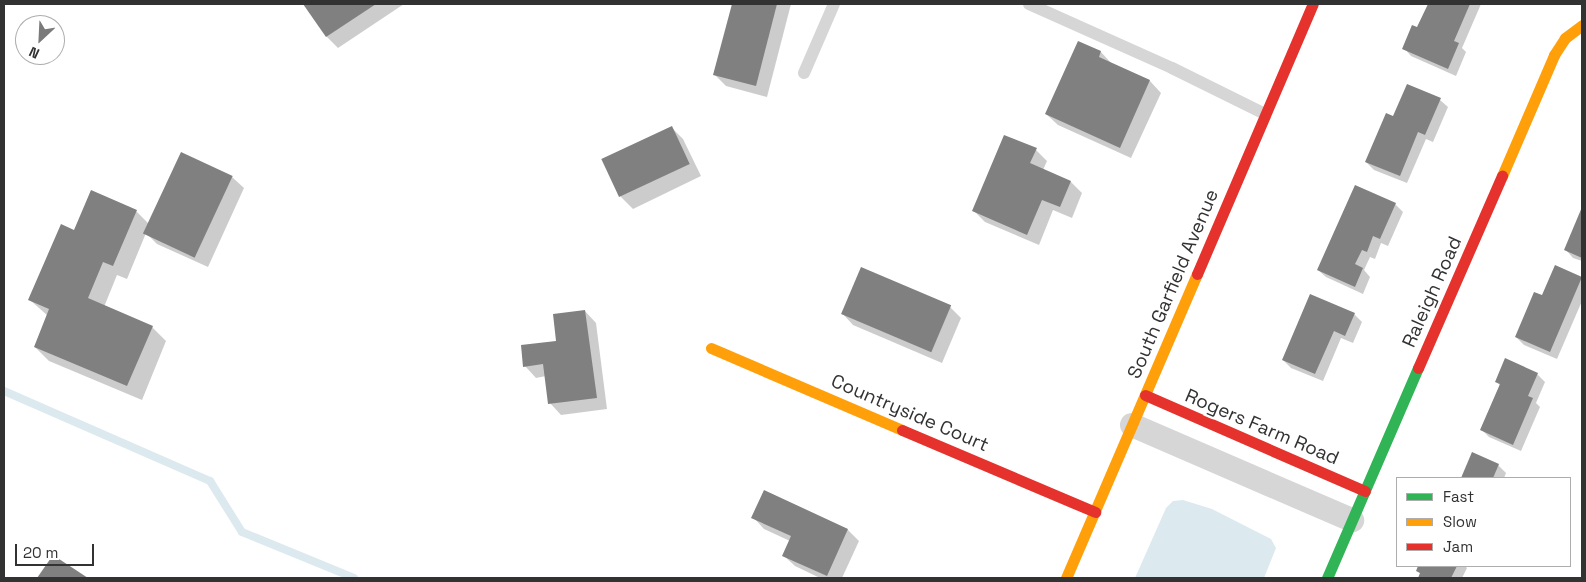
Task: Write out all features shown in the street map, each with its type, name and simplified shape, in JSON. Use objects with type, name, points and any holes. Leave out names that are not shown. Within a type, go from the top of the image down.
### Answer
[{"type":"street","name":"South Garfield Avenue","points":[[1066,578],[1313,4]]},
{"type":"street","name":"Raleigh Road","points":[[1327,578],[1554,55],[1565,38],[1580,26]]},
{"type":"street","name":"Countryside Court","points":[[711,348],[1095,512]]},
{"type":"street","name":"Rogers Farm Road","points":[[1145,395],[1364,491]]},
{"type":"street","points":[[1132,425],[1352,520]]},
{"type":"lane","points":[[804,73],[834,4]]},
{"type":"lane","points":[[1029,4],[1172,68],[1265,114]]},
{"type":"shaded area","points":[[1183,500],[1212,509],[1271,539],[1276,548],[1264,578],[1135,578],[1166,508],[1173,501]]},
{"type":"building","points":[[303,4],[376,4],[326,37]]},
{"type":"building","points":[[732,4],[777,4],[756,86],[713,75]]},
{"type":"building","points":[[1428,4],[1470,4],[1454,41],[1459,43],[1448,69],[1402,49],[1412,25],[1417,27]]},
{"type":"building","points":[[1078,41],[1101,51],[1099,57],[1150,80],[1120,148],[1045,114]]},
{"type":"building","points":[[1407,84],[1441,98],[1425,135],[1418,132],[1400,176],[1365,162],[1386,113],[1393,116]]},
{"type":"building","points":[[672,126],[690,164],[619,197],[601,159]]},
{"type":"building","points":[[1004,135],[1037,148],[1030,163],[1071,181],[1060,207],[1042,200],[1027,235],[972,211]]},
{"type":"building","points":[[181,152],[233,176],[195,258],[143,234]]},
{"type":"building","points":[[1355,185],[1396,203],[1380,239],[1373,236],[1367,252],[1362,250],[1355,264],[1363,268],[1355,287],[1317,270]]},
{"type":"building","points":[[91,190],[137,210],[113,266],[103,262],[88,298],[153,326],[127,386],[34,347],[49,309],[28,300],[61,224],[74,230]]},
{"type":"building","points":[[1582,207],[1582,258],[1564,250]]},
{"type":"building","points":[[1555,265],[1582,277],[1550,352],[1515,337],[1534,292],[1542,295]]},
{"type":"building","points":[[861,267],[951,305],[931,352],[841,314]]},
{"type":"building","points":[[1310,294],[1355,313],[1345,336],[1334,331],[1315,374],[1282,360]]},
{"type":"building","points":[[585,310],[597,398],[548,404],[543,364],[523,367],[521,345],[556,341],[553,314]]},
{"type":"building","points":[[1505,358],[1538,373],[1528,396],[1533,398],[1513,445],[1480,430],[1500,384],[1495,382]]},
{"type":"building","points":[[1472,452],[1499,464],[1493,477],[1461,477]]},
{"type":"building","points":[[764,490],[848,529],[827,576],[782,556],[791,536],[751,518]]},
{"type":"building","points":[[53,555],[88,578],[37,578]]},
{"type":"building","points":[[1418,567],[1456,567],[1451,578],[1418,578],[1420,573],[1416,571]]},
{"type":"waterway","points":[[4,391],[210,481],[242,532],[354,578]]},
{"type":"traffic: fast","points":[[1327,578],[1418,368]]},
{"type":"traffic: slow","points":[[1502,176],[1554,55],[1565,38],[1582,25]]},
{"type":"traffic: slow","points":[[1066,578],[1197,274]]},
{"type":"traffic: slow","points":[[711,348],[902,430]]},
{"type":"traffic: jam","points":[[1197,274],[1313,4]]},
{"type":"traffic: jam","points":[[1418,368],[1502,176]]},
{"type":"traffic: jam","points":[[1145,395],[1365,491]]},
{"type":"traffic: jam","points":[[902,430],[1095,512]]}]
